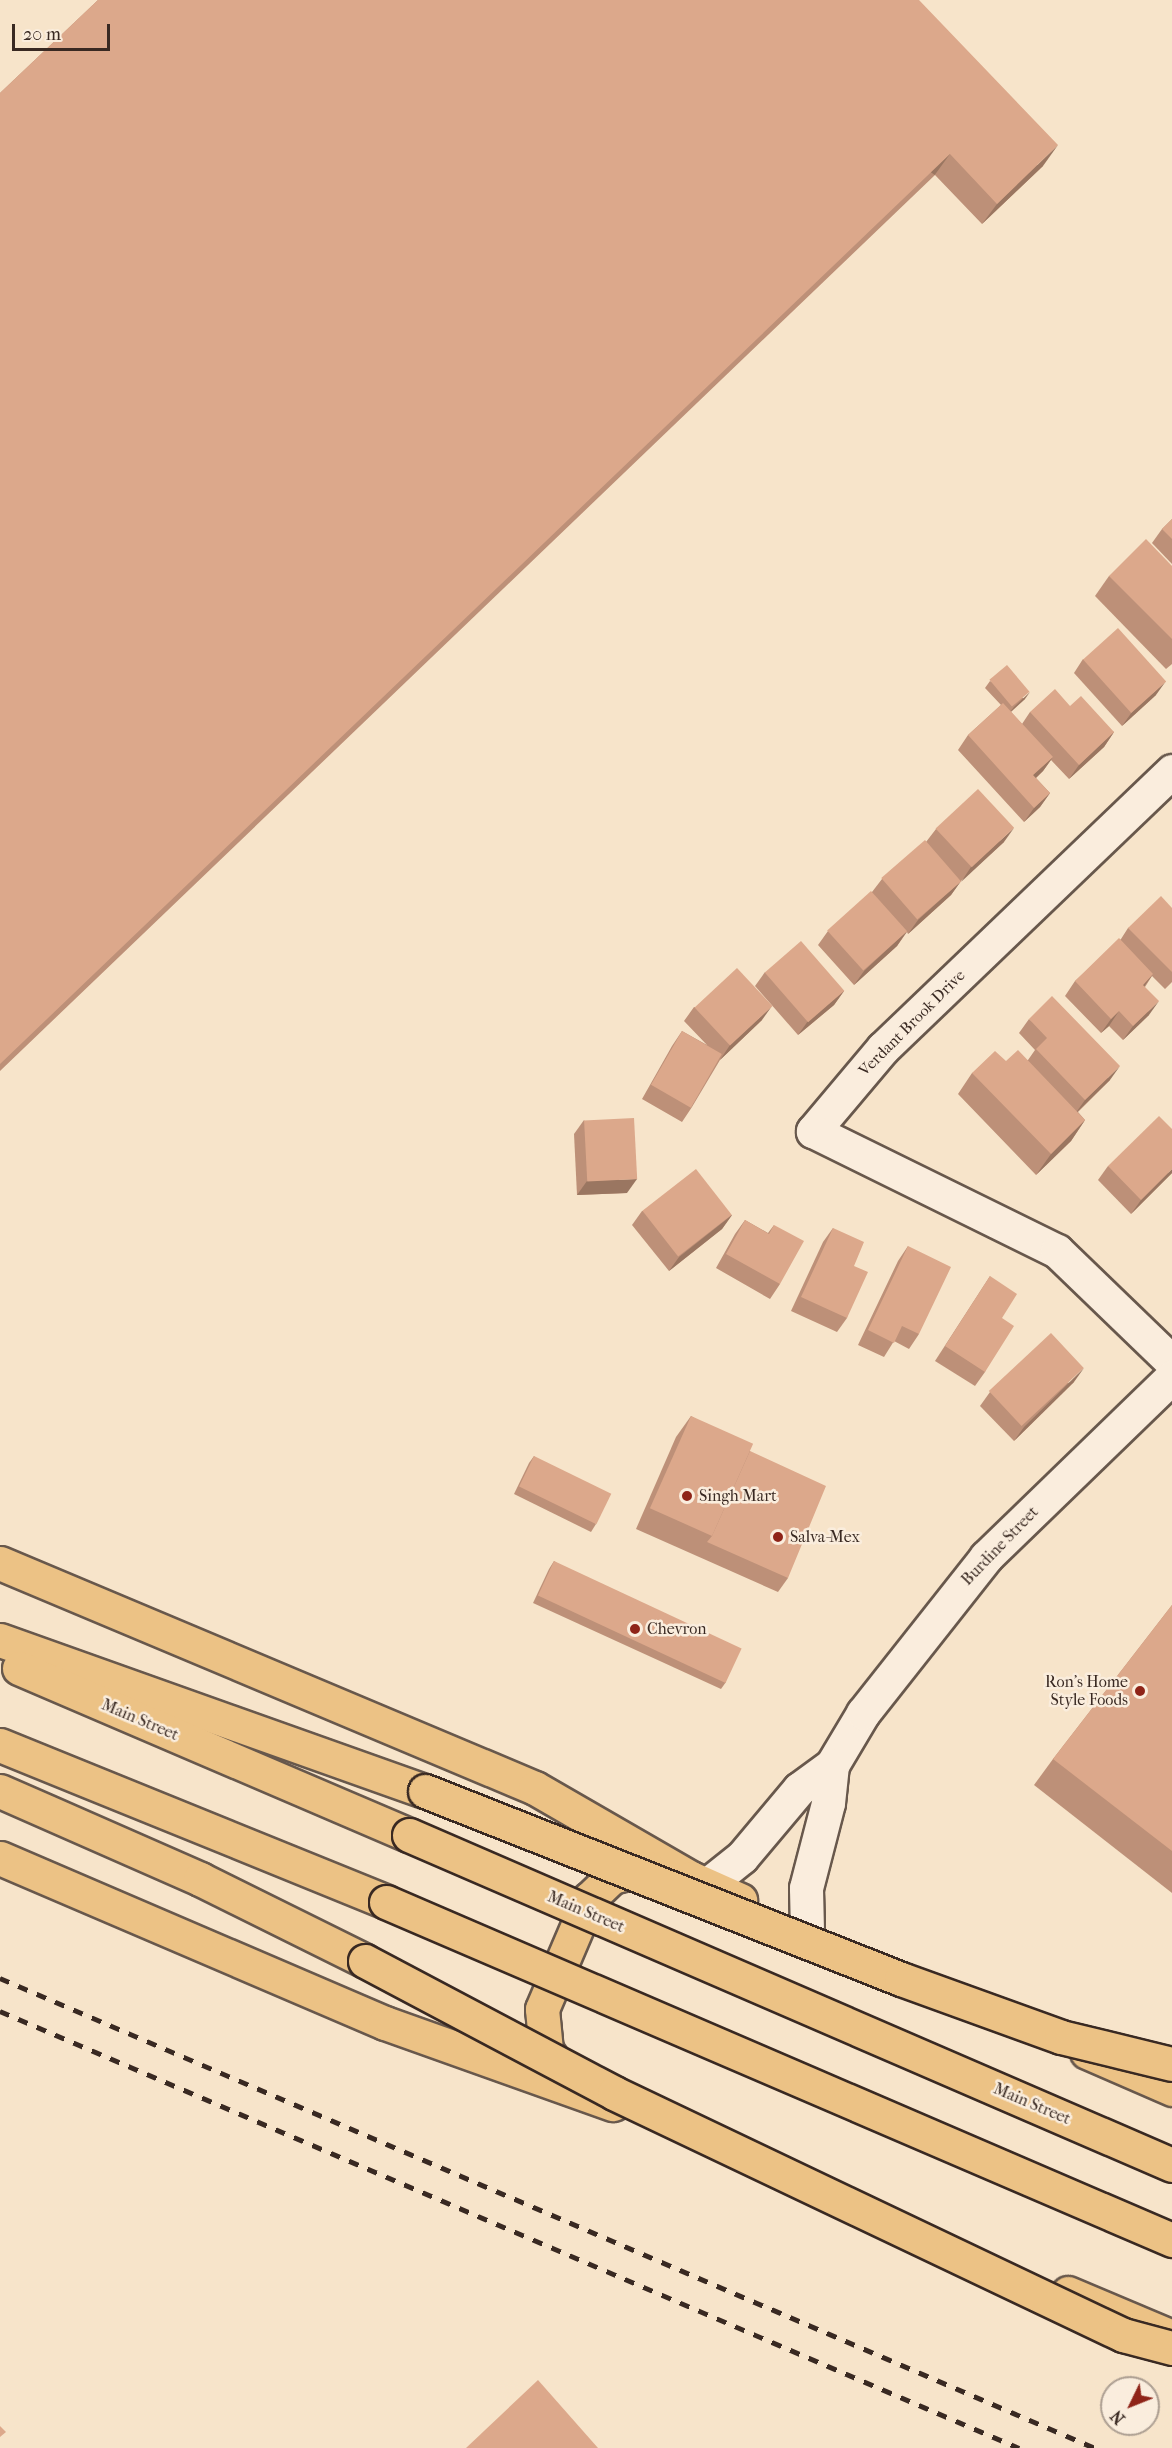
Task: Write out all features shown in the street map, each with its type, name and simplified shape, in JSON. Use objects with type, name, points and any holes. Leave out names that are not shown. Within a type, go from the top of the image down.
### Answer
[{"type":"highway","points":[[0,1563],[535,1788],[699,1881],[1172,2089]]},
{"type":"highway","points":[[0,1640],[425,1791],[901,1979],[1061,2037],[1172,2064]]},
{"type":"highway","name":"Main Street","points":[[0,1660],[1172,2164]]},
{"type":"highway","points":[[0,1745],[386,1902],[1172,2240]]},
{"type":"highway","points":[[0,1791],[200,1879],[365,1961],[635,2103],[1122,2335],[1172,2348]]},
{"type":"highway","points":[[0,1858],[385,2023],[593,2097],[1172,2337]]},
{"type":"highway","points":[[593,2097],[562,2075],[546,2050],[542,2009],[589,1899],[612,1877],[644,1867],[699,1881]]},
{"type":"street","name":"Verdant Brook Drive","points":[[1172,771],[883,1048],[813,1131],[1057,1251],[1172,1362]]},
{"type":"street","name":"Burdine Street","points":[[699,1881],[742,1857],[800,1789],[832,1765],[863,1713],[986,1557],[1172,1377]]},
{"type":"street","name":"Burdine Street","points":[[807,1930],[806,1888],[828,1803],[832,1765]]},
{"type":"building","points":[[98,0],[919,0],[1058,145],[997,204],[950,154],[0,1064],[0,93]]},
{"type":"building","points":[[1172,519],[1172,539],[1162,529]]},
{"type":"building","points":[[1146,539],[1172,566],[1172,639],[1109,576]]},
{"type":"building","points":[[1118,628],[1166,682],[1131,713],[1083,659]]},
{"type":"building","points":[[1007,665],[1029,692],[1012,707],[989,680]]},
{"type":"building","points":[[1055,689],[1070,706],[1081,696],[1114,732],[1079,765],[1030,712]]},
{"type":"building","points":[[1003,703],[1053,757],[1033,775],[1050,793],[1034,808],[968,735]]},
{"type":"building","points":[[978,789],[1014,828],[972,867],[936,829]]},
{"type":"building","points":[[925,840],[961,882],[917,920],[881,878]]},
{"type":"building","points":[[871,891],[907,931],[863,971],[827,930]]},
{"type":"building","points":[[1161,896],[1172,908],[1172,972],[1128,928]]},
{"type":"building","points":[[1119,938],[1153,974],[1143,985],[1159,1001],[1133,1026],[1119,1011],[1111,1019],[1075,981]]},
{"type":"building","points":[[801,941],[844,991],[808,1022],[765,972]]},
{"type":"building","points":[[737,968],[772,1006],[730,1046],[695,1008]]},
{"type":"building","points":[[1052,996],[1120,1066],[1085,1100],[1036,1049],[1047,1038],[1029,1019]]},
{"type":"building","points":[[682,1031],[722,1054],[691,1108],[651,1085]]},
{"type":"building","points":[[1018,1050],[1085,1120],[1051,1154],[972,1073],[995,1051],[1006,1061]]},
{"type":"building","points":[[1159,1116],[1172,1129],[1172,1169],[1141,1200],[1108,1166]]},
{"type":"building","points":[[634,1118],[637,1179],[587,1182],[584,1121]]},
{"type":"building","points":[[696,1169],[732,1215],[678,1257],[642,1211]]},
{"type":"building","points":[[745,1220],[769,1234],[774,1225],[804,1241],[780,1284],[726,1254]]},
{"type":"building","points":[[833,1228],[864,1242],[854,1266],[868,1272],[847,1318],[801,1297]]},
{"type":"building","points":[[908,1246],[951,1267],[919,1334],[902,1326],[894,1343],[868,1330]]},
{"type":"building","points":[[990,1276],[1017,1294],[1002,1318],[1014,1326],[985,1372],[945,1346]]},
{"type":"building","points":[[1051,1333],[1084,1368],[1022,1426],[989,1391]]},
{"type":"building","name":"Singh Mart","points":[[691,1416],[753,1444],[712,1536],[650,1508]]},
{"type":"building","points":[[750,1451],[826,1486],[788,1578],[707,1542],[712,1536]]},
{"type":"building","points":[[534,1456],[611,1494],[596,1524],[519,1487]]},
{"type":"building","name":"Chevron","points":[[554,1561],[742,1648],[726,1683],[538,1595]]},
{"type":"building","name":"Ron's Home Style Foods","points":[[1172,1605],[1172,1851],[1053,1759]]},
{"type":"building","points":[[538,2380],[598,2448],[466,2448]]},
{"type":"building","points":[[0,2426],[6,2432],[0,2437]]},
{"type":"railway","points":[[0,1978],[1095,2448]]},
{"type":"railway","points":[[0,2011],[1019,2448]]},
{"type":"place","name":"Singh Mart","points":[[687,1496]]},
{"type":"place","name":"Salva-Mex","points":[[778,1537]]},
{"type":"place","name":"Chevron","points":[[635,1629]]},
{"type":"place","name":"Ron's Home Style Foods","points":[[1140,1691]]}]
